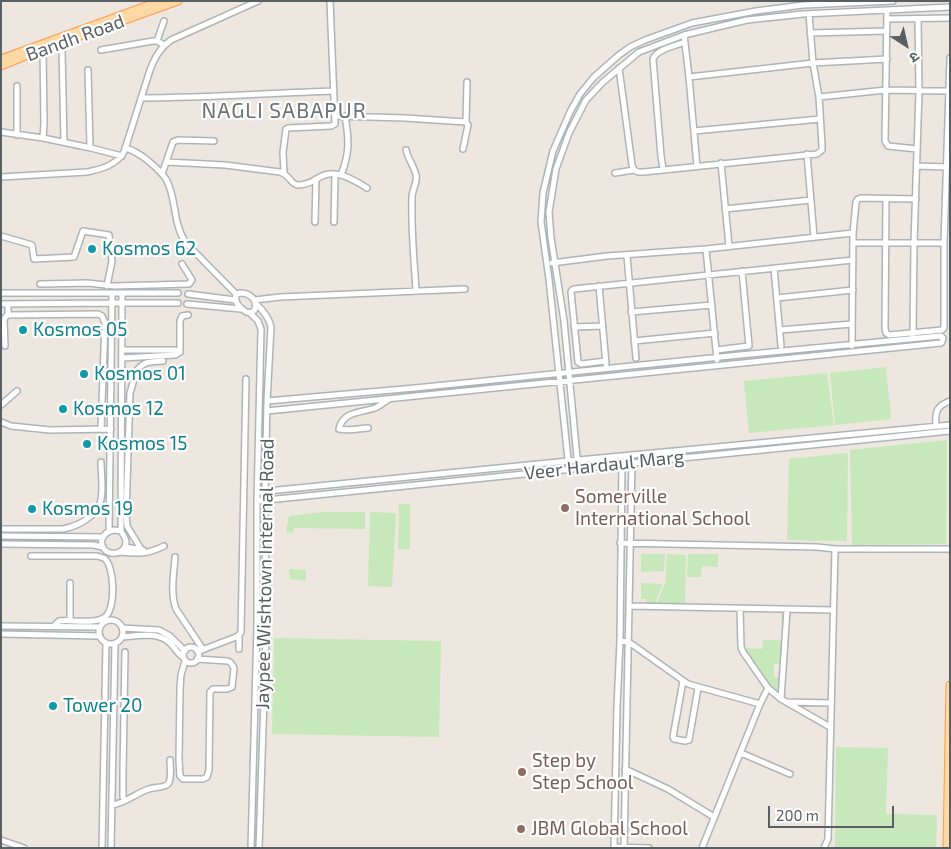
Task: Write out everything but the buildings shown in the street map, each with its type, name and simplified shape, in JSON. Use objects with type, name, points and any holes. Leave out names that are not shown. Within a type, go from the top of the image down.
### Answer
[{"type":"main road","name":"Bandh Road","points":[[1,59],[160,1]]},
{"type":"main road","name":"Bandh Road","points":[[1,66],[178,1]]},
{"type":"main road","points":[[947,848],[950,684]]},
{"type":"street","points":[[1,177],[87,172],[101,169],[117,161],[126,148],[154,58],[164,45],[171,40],[258,1]]},
{"type":"street","points":[[284,173],[282,152],[286,129],[331,126],[335,124],[330,1]]},
{"type":"street","points":[[569,469],[541,222],[543,193],[553,151],[580,94],[594,76],[630,47],[692,23],[756,11],[803,5],[893,1]]},
{"type":"street","points":[[578,468],[564,321],[554,262],[549,212],[556,169],[569,133],[586,100],[618,68],[639,52],[684,35],[747,20],[809,14],[950,7]]},
{"type":"street","points":[[887,10],[885,141],[891,147],[917,149]]},
{"type":"street","points":[[616,173],[634,170],[644,172],[817,154],[822,150],[819,97],[813,63],[809,14]]},
{"type":"street","points":[[887,19],[950,18]]},
{"type":"street","points":[[913,336],[918,19]]},
{"type":"street","points":[[157,42],[164,21]]},
{"type":"street","points":[[810,33],[887,31]]},
{"type":"street","points":[[684,35],[697,166]]},
{"type":"street","points":[[645,40],[648,49]]},
{"type":"street","points":[[101,50],[149,42],[157,42],[164,45]]},
{"type":"street","points":[[663,169],[653,59],[658,53],[684,42]]},
{"type":"street","points":[[43,49],[44,138]]},
{"type":"street","points":[[62,50],[64,142]]},
{"type":"street","points":[[267,401],[852,345],[941,331],[944,328],[944,243],[950,58]]},
{"type":"street","points":[[689,77],[813,63],[887,59]]},
{"type":"street","points":[[618,68],[634,170]]},
{"type":"street","points":[[88,70],[90,147]]},
{"type":"street","points":[[463,149],[468,125],[466,122],[467,82]]},
{"type":"street","points":[[17,86],[17,134]]},
{"type":"street","points":[[819,97],[886,90],[949,91]]},
{"type":"street","points":[[141,98],[186,98],[334,91]]},
{"type":"street","points":[[335,116],[466,122]]},
{"type":"street","points":[[334,222],[338,175],[346,161],[348,145],[345,116]]},
{"type":"street","points":[[694,131],[820,119]]},
{"type":"street","points":[[1,132],[90,147],[122,156]]},
{"type":"street","points":[[162,174],[171,144],[176,140],[214,141]]},
{"type":"street","points":[[126,148],[133,149],[162,174],[170,187],[181,236],[235,297],[242,309]]},
{"type":"street","points":[[406,150],[416,174],[412,200],[416,290]]},
{"type":"street","points":[[807,154],[814,237]]},
{"type":"street","points":[[166,162],[225,165],[284,173],[295,185],[307,184],[325,174],[338,175],[367,188]]},
{"type":"street","points":[[721,163],[729,246]]},
{"type":"street","points":[[917,166],[946,167]]},
{"type":"street","points":[[315,222],[316,179]]},
{"type":"street","points":[[852,352],[855,206],[858,199],[861,198],[916,199]]},
{"type":"street","points":[[267,411],[941,343],[943,338],[941,336],[886,334],[886,199]]},
{"type":"street","points":[[725,210],[811,200]]},
{"type":"street","points":[[1,236],[32,245],[34,259],[74,257],[83,231],[109,235],[112,261],[106,286]]},
{"type":"street","points":[[547,264],[607,256],[627,256],[853,233]]},
{"type":"street","points":[[853,243],[944,243]]},
{"type":"street","points":[[706,248],[718,365]]},
{"type":"street","points":[[627,256],[636,358]]},
{"type":"street","points":[[606,361],[581,364],[578,362],[572,290],[853,260]]},
{"type":"street","points":[[40,284],[88,283],[106,286],[189,284],[192,280],[182,264]]},
{"type":"street","points":[[774,268],[781,346]]},
{"type":"street","points":[[716,350],[749,346],[742,271]]},
{"type":"street","points":[[599,286],[606,369]]},
{"type":"street","points":[[255,302],[280,297],[465,289]]},
{"type":"street","points":[[777,298],[853,290]]},
{"type":"street","points":[[1,293],[178,293]]},
{"type":"street","points":[[109,531],[112,293]]},
{"type":"street","points":[[187,304],[242,309],[250,313],[255,311],[256,308],[255,302],[246,293],[235,297],[188,294]]},
{"type":"street","points":[[120,552],[125,547],[125,538],[121,531],[122,294]]},
{"type":"street","name":"Jaypee Wishtown Internal Road","points":[[255,302],[270,322],[271,327],[267,401],[265,499],[266,639],[259,848]]},
{"type":"street","points":[[1,304],[178,303]]},
{"type":"street","points":[[5,346],[4,318],[8,314],[8,304]]},
{"type":"street","points":[[631,312],[712,304]]},
{"type":"street","name":"Jaypee Wishtown Internal Road","points":[[250,313],[258,321],[262,330],[251,848]]},
{"type":"street","points":[[8,314],[98,314],[102,316],[105,323],[101,429]]},
{"type":"street","points":[[180,352],[180,321],[182,316],[188,315]]},
{"type":"street","points":[[780,330],[852,324]]},
{"type":"street","points":[[574,327],[603,326]]},
{"type":"street","points":[[634,341],[715,333]]},
{"type":"street","points":[[122,350],[175,350],[180,352]]},
{"type":"street","points":[[122,358],[174,355],[180,352]]},
{"type":"street","points":[[142,551],[127,526],[126,514],[130,394],[134,374],[139,366],[163,360]]},
{"type":"street","points":[[122,371],[134,374]]},
{"type":"street","points":[[239,649],[246,379]]},
{"type":"street","points":[[1,405],[17,391]]},
{"type":"street","points":[[368,428],[350,431],[337,429],[348,415],[377,407],[389,399]]},
{"type":"street","points":[[936,426],[936,412],[942,404],[950,401]]},
{"type":"street","points":[[1,422],[11,426],[50,430],[111,428]]},
{"type":"street","name":"Veer Hardaul Marg","points":[[258,492],[950,425]]},
{"type":"street","name":"Veer Hardaul Marg","points":[[258,501],[950,431]]},
{"type":"street","points":[[624,848],[632,455]]},
{"type":"street","points":[[622,456],[620,641],[614,848],[649,848]]},
{"type":"street","points":[[1,529],[63,529],[79,525],[98,510],[101,497],[101,462]]},
{"type":"street","points":[[101,497],[110,497]]},
{"type":"street","points":[[102,547],[103,538],[109,531],[121,531]]},
{"type":"street","points":[[1,536],[103,538]]},
{"type":"street","points":[[620,543],[835,549],[950,549]]},
{"type":"street","points":[[1,544],[92,545],[102,547],[113,554],[120,552],[139,554],[142,551]]},
{"type":"street","points":[[125,547],[142,551],[153,551],[164,546]]},
{"type":"street","points":[[824,848],[828,839],[835,549]]},
{"type":"street","points":[[31,556],[97,556],[104,558],[109,565],[112,578],[109,614],[105,618],[96,621],[59,621],[53,626]]},
{"type":"street","points":[[122,637],[122,628],[116,621],[106,621],[100,627],[100,636],[106,643],[115,643],[122,637],[160,636],[171,644],[184,659],[191,663],[197,659],[202,648],[174,603],[175,557]]},
{"type":"street","points":[[70,583],[70,620]]},
{"type":"street","points":[[629,606],[833,610]]},
{"type":"street","points":[[740,608],[741,647],[768,688],[783,700],[830,727]]},
{"type":"street","points":[[783,700],[787,610]]},
{"type":"street","points":[[1,626],[100,627]]},
{"type":"street","points":[[122,628],[159,630],[170,636],[185,651]]},
{"type":"street","points":[[1,634],[100,636]]},
{"type":"street","points":[[197,659],[228,661],[231,663],[234,668],[232,687],[212,689],[210,692],[210,770],[207,777],[203,779],[182,779],[180,776],[179,760],[180,689],[183,653],[191,648],[200,651],[239,635]]},
{"type":"street","points":[[620,641],[628,642],[683,681],[698,688],[760,704]]},
{"type":"street","points":[[102,848],[106,643]]},
{"type":"street","points":[[111,848],[115,643]]},
{"type":"street","points":[[123,796],[125,652]]},
{"type":"street","points":[[683,681],[674,738],[689,740],[698,688]]},
{"type":"street","points":[[702,848],[768,688]]},
{"type":"street","points":[[783,700],[831,703]]},
{"type":"street","points":[[741,753],[790,774]]},
{"type":"street","points":[[112,805],[124,802],[150,788],[169,783],[170,760]]},
{"type":"street","points":[[625,769],[668,789],[714,817]]},
{"type":"street","points":[[112,797],[123,796],[130,798]]},
{"type":"street","points":[[1,840],[24,848]]},
{"type":"green space","points":[[886,367],[891,419],[835,425],[830,373]]},
{"type":"green space","points":[[827,373],[834,425],[749,433],[744,381]]},
{"type":"green space","points":[[947,440],[946,544],[852,545],[850,450]]},
{"type":"green space","points":[[848,453],[847,541],[787,540],[789,459]]},
{"type":"green space","points":[[399,504],[410,504],[410,549],[398,549]]},
{"type":"green space","points":[[323,512],[365,512],[365,529],[294,528],[293,533],[286,532],[289,516]]},
{"type":"green space","points":[[370,512],[396,513],[392,587],[368,586]]},
{"type":"green space","points":[[641,554],[665,554],[664,571],[641,572]]},
{"type":"green space","points":[[667,554],[686,555],[685,604],[656,604],[665,584]]},
{"type":"green space","points":[[688,554],[718,554],[718,567],[702,566],[701,577],[687,577]]},
{"type":"green space","points":[[289,569],[306,570],[306,581],[290,579]]},
{"type":"green space","points":[[641,583],[663,584],[655,603],[646,603],[646,599],[641,599]]},
{"type":"green space","points":[[781,611],[786,611],[782,664],[774,664],[774,677],[778,678],[779,674],[781,674],[780,697],[768,687],[743,649],[762,649],[763,640],[782,640]]},
{"type":"green space","points":[[274,638],[441,641],[439,737],[272,734]]},
{"type":"green space","points":[[836,747],[888,748],[886,814],[937,815],[936,848],[835,848]]},
{"type":"place","name":"Kosmos 62","points":[[92,249]]},
{"type":"place","name":"Kosmos 05","points":[[23,330]]},
{"type":"place","name":"Kosmos 01","points":[[84,374]]},
{"type":"place","name":"Kosmos 12","points":[[63,409]]},
{"type":"place","name":"Kosmos 15","points":[[87,444]]},
{"type":"place","name":"Somerville International School","points":[[565,508]]},
{"type":"place","name":"Kosmos 19","points":[[32,509]]},
{"type":"place","name":"Tower 20","points":[[53,706]]},
{"type":"place","name":"Step by Step School","points":[[522,772]]},
{"type":"place","name":"JBM Global School","points":[[521,829]]},
{"type":"district","name":"NAGLI SABAPUR","points":[[284,111]]}]
